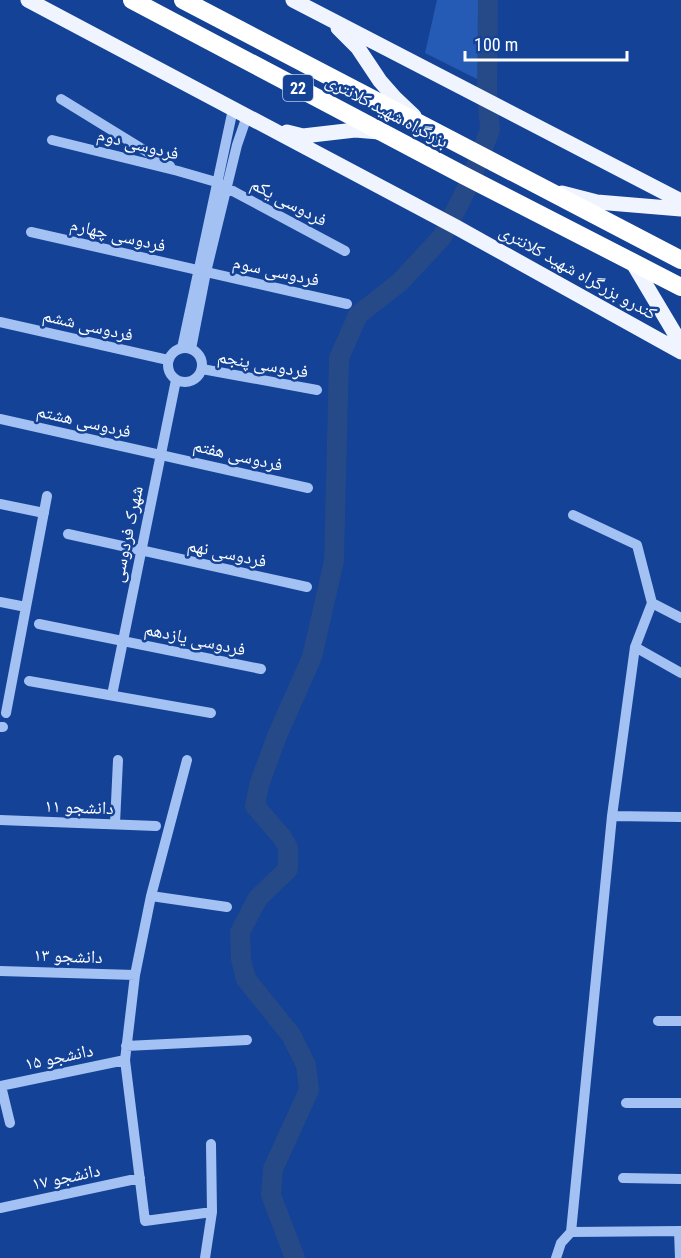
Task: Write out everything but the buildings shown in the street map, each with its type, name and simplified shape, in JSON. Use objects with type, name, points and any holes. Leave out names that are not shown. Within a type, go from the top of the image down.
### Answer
[{"type":"highway","name":"بزرگراه شهید کلانتری","points":[[132,0],[463,176],[631,260]]},
{"type":"highway","name":"بزرگراه شهید کلانتری","points":[[183,0],[545,189]]},
{"type":"highway","name":"22","points":[[545,189],[681,260]]},
{"type":"highway","name":"22","points":[[631,260],[681,287]]},
{"type":"main road","points":[[28,0],[269,129],[303,136],[356,129],[382,132]]},
{"type":"main road","points":[[293,0],[681,201]]},
{"type":"main road","points":[[325,16],[358,48],[380,81],[395,98],[428,128]]},
{"type":"main road","name":"کندرو بزرگراه شهید کلانتری","points":[[269,129],[456,227],[681,352]]},
{"type":"main road","points":[[545,189],[597,202],[681,209]]},
{"type":"main road","points":[[631,260],[681,344]]},
{"type":"street","points":[[61,99],[178,171]]},
{"type":"street","points":[[187,349],[216,182],[240,112]]},
{"type":"street","points":[[202,271],[227,188],[240,112]]},
{"type":"street","name":"فردوسی دوم","points":[[52,140],[216,182]]},
{"type":"street","name":"فردوسی یکم","points":[[216,182],[345,251]]},
{"type":"street","name":"فردوسی چهارم","points":[[30,232],[202,271]]},
{"type":"street","name":"فردوسی سوم","points":[[202,271],[347,304]]},
{"type":"street","name":"فردوسی ششم","points":[[0,322],[168,360]]},
{"type":"street","points":[[187,349],[201,358],[202,369],[196,379],[178,381],[168,369],[168,360],[174,352],[187,349]]},
{"type":"street","name":"فردوسی پنجم","points":[[202,369],[317,390]]},
{"type":"street","name":"شهرک فردوسی","points":[[115,695],[178,381]]},
{"type":"street","name":"فردوسی هشتم","points":[[0,419],[163,456]]},
{"type":"street","name":"فردوسی هفتم","points":[[163,456],[308,488]]},
{"type":"street","points":[[6,713],[4,696],[26,607],[47,496]]},
{"type":"street","points":[[0,504],[44,513]]},
{"type":"street","points":[[556,1258],[561,1243],[571,1232],[612,816],[635,647],[652,603],[637,545],[573,515]]},
{"type":"street","name":"فردوسی نهم","points":[[68,534],[307,587]]},
{"type":"street","points":[[0,602],[26,607]]},
{"type":"street","points":[[652,603],[681,618]]},
{"type":"street","name":"فردوسی یازدهم","points":[[39,624],[261,669]]},
{"type":"street","points":[[635,647],[681,673]]},
{"type":"street","points":[[29,681],[212,713]]},
{"type":"street","points":[[115,824],[118,760]]},
{"type":"street","points":[[187,760],[151,896],[135,975],[125,1060],[145,1221],[212,1212]]},
{"type":"street","points":[[612,816],[681,818]]},
{"type":"street","name":"دانشجو ۱۱","points":[[0,820],[156,826]]},
{"type":"street","points":[[151,896],[227,907]]},
{"type":"street","name":"دانشجو ۱۳","points":[[0,971],[135,975]]},
{"type":"street","points":[[658,1021],[681,1021]]},
{"type":"street","points":[[126,1046],[247,1040]]},
{"type":"street","name":"دانشجو ۱۵","points":[[1,1086],[125,1060]]},
{"type":"street","points":[[1,1086],[10,1123]]},
{"type":"street","points":[[626,1103],[681,1103]]},
{"type":"street","points":[[202,1257],[212,1212],[211,1144]]},
{"type":"street","name":"دانشجو ۱۷","points":[[0,1208],[140,1178]]},
{"type":"street","points":[[623,1178],[681,1179]]},
{"type":"street","points":[[571,1232],[680,1232],[680,1258]]},
{"type":"shaded area","points":[[437,0],[481,0],[481,81],[425,53]]},
{"type":"waterway","points":[[295,1258],[271,1195],[273,1169],[309,1090],[306,1065],[291,1035],[246,979],[241,959],[240,932],[258,898],[288,869],[288,848],[282,837],[255,806],[259,785],[277,736],[312,657],[334,561],[339,358],[358,315],[400,282],[442,237],[468,186],[490,130],[487,92],[488,0]]}]
